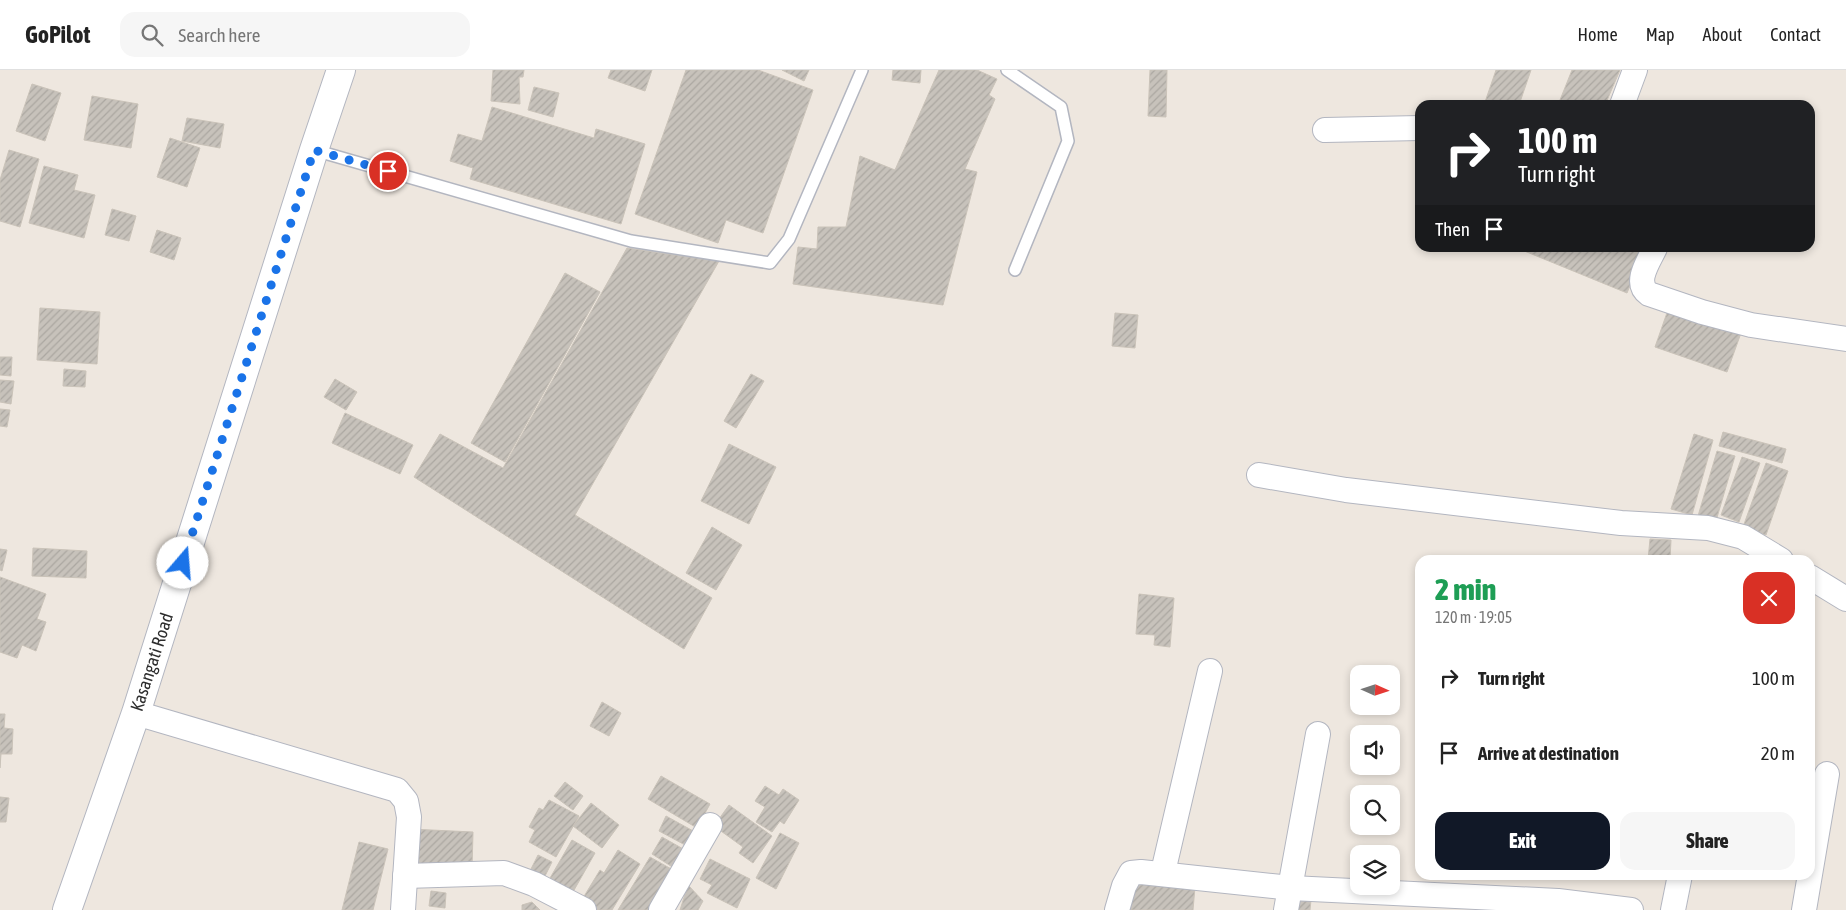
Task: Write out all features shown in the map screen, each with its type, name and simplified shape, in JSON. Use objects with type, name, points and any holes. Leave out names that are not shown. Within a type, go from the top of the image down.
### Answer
[{"type":"street","name":"Kasangati Road","points":[[67,910],[136,714],[314,150],[342,70]]},
{"type":"street","points":[[1624,100],[1635,70]]},
{"type":"street","points":[[1325,130],[1415,128]]},
{"type":"street","points":[[1653,252],[1642,276],[1644,291],[1649,294],[1702,312],[1750,325],[1846,339]]},
{"type":"street","points":[[1259,475],[1346,490],[1621,523],[1708,528],[1743,538],[1772,555]]},
{"type":"street","points":[[1815,580],[1846,599]]},
{"type":"street","points":[[1163,872],[1210,670]]},
{"type":"street","points":[[136,714],[397,790],[406,800],[409,817],[403,910]]},
{"type":"street","points":[[1288,899],[1318,734]]},
{"type":"street","points":[[1815,845],[1827,774]]},
{"type":"street","points":[[661,910],[710,825]]},
{"type":"street","points":[[1117,910],[1124,886],[1131,873],[1163,872],[1288,899],[1436,893],[1558,901],[1631,910]]},
{"type":"street","points":[[406,876],[504,874],[534,884],[584,910]]},
{"type":"street","points":[[1673,910],[1679,880]]},
{"type":"street","points":[[1804,910],[1809,880]]},
{"type":"lane","points":[[314,150],[631,241],[770,263],[789,239],[862,70]]},
{"type":"lane","points":[[1007,70],[1061,107],[1068,141],[1015,270]]},
{"type":"building","points":[[493,70],[524,70],[523,77],[519,77],[520,104],[491,101]]},
{"type":"building","points":[[611,70],[652,70],[645,91],[608,78]]},
{"type":"building","points":[[686,70],[758,70],[813,90],[763,233],[726,220],[718,243],[635,214]]},
{"type":"building","points":[[782,70],[809,70],[804,81]]},
{"type":"building","points":[[893,70],[921,70],[920,83],[892,80]]},
{"type":"building","points":[[939,70],[977,70],[997,79],[989,95],[995,99],[965,169],[977,172],[943,305],[793,284],[798,247],[817,249],[818,227],[846,227],[860,156],[895,170]]},
{"type":"building","points":[[1150,70],[1167,70],[1166,117],[1148,116]]},
{"type":"building","points":[[1496,70],[1531,70],[1521,100],[1486,100]]},
{"type":"building","points":[[1572,70],[1620,70],[1607,100],[1560,100]]},
{"type":"building","points":[[32,84],[61,93],[45,141],[16,131]]},
{"type":"building","points":[[534,87],[559,93],[553,117],[528,110]]},
{"type":"building","points":[[92,96],[138,104],[131,148],[84,140]]},
{"type":"building","points":[[492,107],[594,138],[596,129],[645,144],[621,224],[470,179],[473,168],[450,161],[458,134],[482,141]]},
{"type":"building","points":[[187,118],[224,124],[220,148],[182,141]]},
{"type":"building","points":[[170,138],[200,148],[187,187],[157,177]]},
{"type":"building","points":[[9,150],[39,159],[20,227],[0,221],[0,180]]},
{"type":"building","points":[[44,166],[78,175],[74,190],[95,195],[84,238],[29,223]]},
{"type":"building","points":[[112,209],[136,216],[129,241],[105,235]]},
{"type":"building","points":[[157,230],[181,238],[174,260],[150,252]]},
{"type":"building","points":[[627,248],[719,261],[575,515],[712,598],[684,649],[414,477],[440,434],[503,468]]},
{"type":"building","points":[[1527,252],[1638,252],[1643,254],[1627,293]]},
{"type":"building","points":[[565,273],[600,292],[505,462],[471,443]]},
{"type":"building","points":[[1669,307],[1741,333],[1727,372],[1655,347]]},
{"type":"building","points":[[40,308],[100,312],[97,364],[37,360]]},
{"type":"building","points":[[1115,313],[1138,315],[1135,348],[1112,346]]},
{"type":"building","points":[[0,357],[12,357],[11,376],[0,375]]},
{"type":"building","points":[[64,369],[86,371],[85,387],[63,386]]},
{"type":"building","points":[[751,374],[764,381],[736,428],[724,421]]},
{"type":"building","points":[[335,379],[357,392],[346,410],[324,397]]},
{"type":"building","points":[[0,380],[14,381],[11,404],[0,402]]},
{"type":"building","points":[[0,409],[10,410],[7,427],[0,426]]},
{"type":"building","points":[[345,413],[413,445],[400,474],[332,443]]},
{"type":"building","points":[[1723,432],[1786,449],[1782,463],[1719,446]]},
{"type":"building","points":[[1694,434],[1713,440],[1692,515],[1671,509]]},
{"type":"building","points":[[729,444],[776,467],[749,524],[701,501]]},
{"type":"building","points":[[1717,451],[1735,456],[1716,521],[1698,516]]},
{"type":"building","points":[[1742,457],[1760,463],[1739,522],[1721,515]]},
{"type":"building","points":[[1766,463],[1788,471],[1766,535],[1743,527]]},
{"type":"building","points":[[712,527],[742,545],[716,590],[686,573]]},
{"type":"building","points":[[1650,539],[1671,540],[1670,555],[1648,555]]},
{"type":"building","points":[[33,548],[87,551],[86,578],[32,576]]},
{"type":"building","points":[[0,549],[7,550],[2,571],[0,570]]},
{"type":"building","points":[[0,577],[46,594],[37,619],[46,622],[36,651],[22,645],[17,658],[0,652]]},
{"type":"building","points":[[1139,594],[1174,598],[1170,647],[1154,645],[1155,635],[1136,634]]},
{"type":"building","points":[[602,702],[621,713],[609,736],[590,726]]},
{"type":"building","points":[[0,714],[5,714],[4,728],[13,729],[12,754],[1,754],[0,768]]},
{"type":"building","points":[[661,776],[710,804],[697,828],[648,799]]},
{"type":"building","points":[[565,782],[583,796],[573,810],[554,796]]},
{"type":"building","points":[[765,786],[779,795],[783,789],[799,800],[784,824],[780,821],[772,832],[756,822],[765,807],[755,801]]},
{"type":"building","points":[[0,797],[9,798],[6,822],[0,822]]},
{"type":"building","points":[[549,800],[579,816],[556,857],[529,842],[535,830],[529,827],[539,808],[543,810]]},
{"type":"building","points":[[591,803],[619,825],[602,848],[573,826]]},
{"type":"building","points":[[729,805],[772,836],[753,863],[739,853],[743,847],[714,826]]},
{"type":"building","points":[[666,816],[695,832],[687,846],[659,831]]},
{"type":"building","points":[[410,829],[473,832],[472,869],[409,865]]},
{"type":"building","points":[[780,833],[799,843],[776,889],[756,878]]},
{"type":"building","points":[[662,837],[685,850],[674,868],[652,854]]},
{"type":"building","points":[[572,840],[595,853],[569,899],[546,885]]},
{"type":"building","points":[[359,842],[388,849],[373,910],[342,910]]},
{"type":"building","points":[[618,850],[640,864],[612,910],[591,910],[580,903],[600,870],[604,873]]},
{"type":"building","points":[[538,855],[552,862],[544,878],[530,871]]},
{"type":"building","points":[[650,857],[673,870],[650,910],[618,910]]},
{"type":"building","points":[[710,859],[750,879],[737,908],[707,893],[712,885],[700,879]]},
{"type":"building","points":[[1130,882],[1195,887],[1193,910],[1128,910]]},
{"type":"building","points":[[688,885],[703,901],[698,910],[680,910]]},
{"type":"building","points":[[431,891],[446,893],[445,908],[429,906]]},
{"type":"building","points":[[1290,897],[1311,900],[1310,910],[1288,910]]},
{"type":"building","points":[[532,902],[540,910],[522,910],[522,905]]},
{"type":"route","points":[[183,563],[314,150],[388,171]]}]
